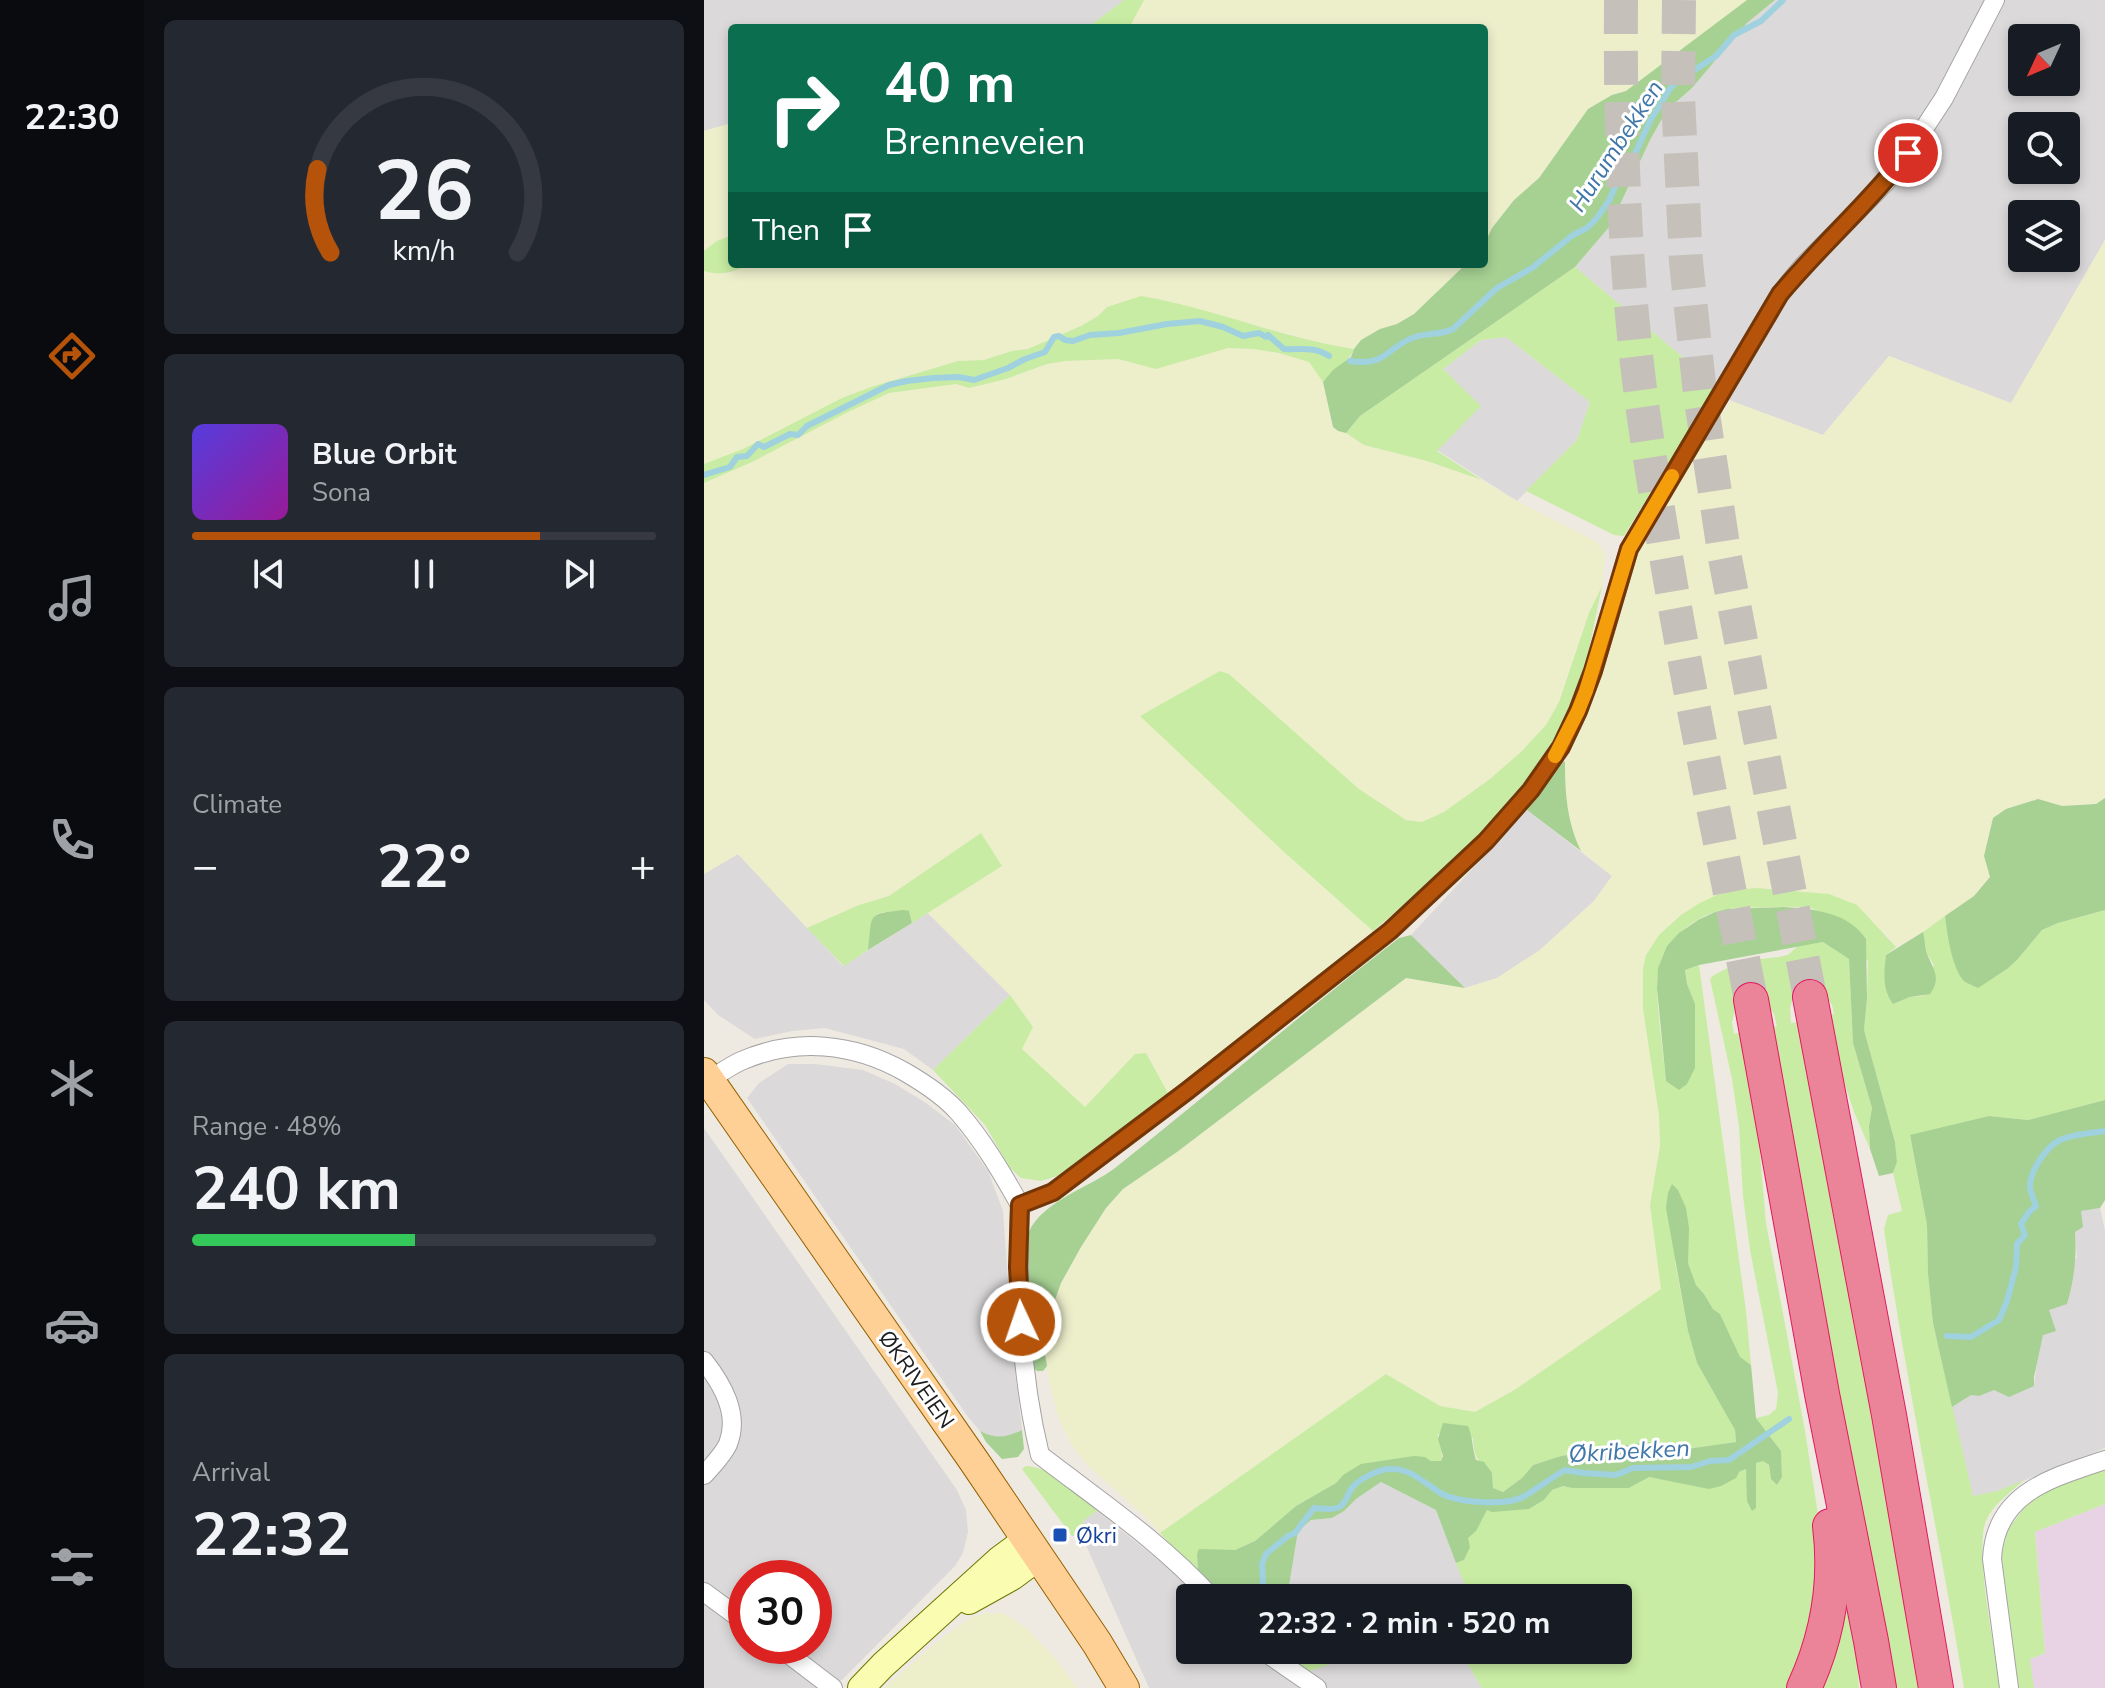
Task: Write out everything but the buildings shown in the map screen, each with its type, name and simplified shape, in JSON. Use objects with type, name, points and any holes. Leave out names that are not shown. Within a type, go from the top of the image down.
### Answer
[{"type":"highway","points":[[1810,997],[1889,1415],[1936,1688]]},
{"type":"highway","points":[[1751,1000],[1879,1688]]},
{"type":"highway","points":[[1804,1688],[1826,1624],[1833,1570],[1831,1530],[1818,1443],[1822,1394]]},
{"type":"highway","points":[[1929,1641],[1952,1688]]},
{"type":"main road","name":"ØKRIVEIEN","points":[[706,1076],[1033,1548],[1124,1688]]},
{"type":"street","points":[[1020,1205],[1053,1192],[1390,931],[1486,841],[1531,790],[1561,747],[1578,711],[1629,549],[1780,294],[1802,267],[1886,182],[1908,153],[1944,98],[1995,0]]},
{"type":"street","points":[[706,1076],[778,1049],[805,1045],[842,1047],[876,1058],[913,1077],[957,1111],[988,1150],[1020,1205],[1018,1267],[1022,1349],[1040,1455],[1104,1501],[1159,1546],[1198,1584]]},
{"type":"street","points":[[704,1361],[724,1390],[732,1419],[728,1444],[704,1475]]},
{"type":"street","points":[[2009,1688],[1992,1559],[1997,1530],[2023,1494],[2040,1484],[2105,1460]]},
{"type":"street","points":[[861,1688],[1000,1559],[1033,1548]]},
{"type":"street","points":[[704,1592],[728,1610]]},
{"type":"street","points":[[802,1664],[833,1688]]},
{"type":"street","points":[[1282,1664],[1317,1688]]},
{"type":"shaded area","points":[[704,0],[1124,0],[1092,24],[728,24],[728,124],[704,131]]},
{"type":"shaded area","points":[[1775,0],[2105,0],[2105,240],[2011,404],[1889,356],[1823,435],[1731,401],[1575,267],[1610,226],[1667,110],[1692,88],[1747,23]]},
{"type":"shaded area","points":[[1506,337],[1590,402],[1577,440],[1517,501],[1437,450],[1480,406],[1443,369],[1481,340]]},
{"type":"shaded area","points":[[1527,810],[1612,876],[1594,901],[1540,950],[1497,978],[1465,988],[1411,935]]},
{"type":"shaded area","points":[[738,854],[843,966],[928,913],[1010,995],[933,1070],[904,1049],[825,1028],[755,1039],[718,1015],[704,1000],[704,874]]},
{"type":"shaded area","points":[[788,1064],[863,1070],[895,1084],[955,1125],[988,1171],[1003,1211],[1022,1430],[996,1438],[980,1431],[968,1417],[747,1098],[759,1083]]},
{"type":"shaded area","points":[[704,1128],[957,1490],[966,1510],[968,1532],[963,1553],[955,1566],[834,1688],[704,1688]]},
{"type":"shaded area","points":[[2100,1208],[2105,1231],[2105,1448],[1998,1491],[1973,1497],[1952,1407],[1971,1395],[1979,1396],[1994,1389],[2034,1386],[2049,1310],[2077,1257],[2075,1232],[2080,1211]]},
{"type":"shaded area","points":[[1381,1482],[1436,1510],[1465,1584],[1289,1584],[1298,1531],[1311,1520],[1332,1518]]},
{"type":"shaded area","points":[[2105,1504],[2105,1688],[2034,1688],[2029,1659],[2045,1653],[2035,1532]]},
{"type":"shaded area","points":[[1097,1511],[1188,1584],[1176,1584],[1176,1664],[1467,1664],[1482,1688],[1149,1688],[1082,1536],[1083,1521]]},
{"type":"green space","points":[[1124,0],[1144,0],[1131,24],[1092,24]]},
{"type":"green space","points":[[1144,0],[1747,0],[1626,91],[1588,109],[1539,178],[1514,200],[1488,236],[1488,24],[1131,24]]},
{"type":"green space","points":[[1747,0],[1775,0],[1747,23],[1692,88],[1667,110],[1610,226],[1575,267],[1360,416],[1346,433],[1333,427],[1323,382],[1333,370],[1351,357],[1361,340],[1414,314],[1462,268],[1488,268],[1488,236],[1492,228],[1514,200],[1539,178],[1588,109],[1626,91]]},
{"type":"green space","points":[[728,124],[728,237],[704,251],[704,131]]},
{"type":"green space","points":[[728,237],[728,268],[741,268],[726,273],[704,271],[704,251]]},
{"type":"green space","points":[[2105,240],[2105,798],[2096,804],[2062,806],[2038,799],[2006,809],[1993,818],[1984,856],[1990,877],[1974,896],[1896,947],[1887,935],[1829,894],[1757,888],[1717,895],[1681,915],[1659,935],[1646,955],[1643,969],[1643,1009],[1659,1115],[1660,1146],[1650,1205],[1662,1289],[1516,1389],[1475,1412],[1440,1406],[1386,1374],[1160,1533],[1089,1467],[1071,1444],[1059,1419],[1049,1381],[1045,1355],[1047,1322],[1061,1283],[1106,1208],[1123,1189],[1177,1152],[1406,978],[1465,988],[1497,978],[1540,950],[1594,901],[1612,876],[1581,851],[1572,834],[1565,791],[1565,762],[1637,551],[1731,401],[1823,435],[1889,356],[2011,403]]},
{"type":"green space","points":[[1575,267],[1716,385],[1624,536],[1614,535],[1526,491],[1577,440],[1590,402],[1506,337],[1481,340],[1443,369],[1481,406],[1437,451],[1482,480],[1427,461],[1364,445],[1346,433],[1360,416]]},
{"type":"green space","points":[[740,268],[1462,268],[1414,314],[1361,340],[1354,349],[1328,345],[1162,300],[1107,307],[1081,326],[1028,349],[984,360],[958,361],[898,378],[743,450],[704,464],[704,271],[730,273]]},
{"type":"green space","points":[[1141,296],[1354,349],[1323,382],[1309,362],[1279,353],[1228,348],[1156,369],[1118,359],[1065,361],[969,388],[956,384],[889,393],[704,483],[704,464],[743,449],[842,398],[958,361],[984,360],[1028,349],[1081,326],[1107,307]]},
{"type":"green space","points":[[1228,348],[1279,353],[1310,362],[1323,382],[1330,421],[1338,431],[1364,445],[1427,461],[1482,480],[1597,542],[1605,554],[1602,586],[1589,613],[1559,702],[1546,725],[1490,779],[1444,812],[1422,822],[1406,820],[1359,789],[1229,674],[1141,715],[1284,852],[1373,931],[1169,1095],[1147,1054],[1135,1054],[1085,1107],[1022,1049],[1033,1026],[1010,995],[928,913],[1002,866],[981,833],[889,896],[859,905],[807,928],[738,854],[704,874],[704,483],[889,393],[956,384],[969,388],[1065,361],[1118,359],[1141,365]]},
{"type":"green space","points":[[1602,586],[1574,707],[1543,763],[1486,829],[1373,931],[1140,716],[1220,671],[1229,674],[1359,789],[1406,820],[1422,822],[1444,812],[1490,779],[1546,725],[1559,702],[1589,613]]},
{"type":"green space","points":[[1561,760],[1565,762],[1570,819],[1581,851],[1527,810]]},
{"type":"green space","points":[[2105,798],[2105,910],[2042,930],[2017,960],[1978,988],[1965,982],[1953,960],[1945,916],[1974,896],[1990,877],[1984,856],[1993,818],[2006,809],[2038,799],[2062,806],[2096,804]]},
{"type":"green space","points":[[981,833],[1002,866],[912,923],[909,911],[879,913],[872,921],[868,950],[844,966],[807,928],[859,905],[889,896]]},
{"type":"green space","points":[[1757,888],[1829,894],[1857,905],[1896,947],[1886,955],[1885,968],[1886,986],[1893,1004],[1923,996],[1934,965],[1927,954],[1923,932],[1945,916],[1947,931],[1978,987],[2007,969],[2042,930],[2105,910],[2105,1100],[2028,1120],[1989,1116],[1910,1136],[1927,1225],[1933,1323],[1973,1496],[1998,1491],[2024,1480],[1993,1509],[1983,1535],[1984,1577],[2001,1688],[1964,1688],[1884,1229],[1888,1215],[1902,1211],[1893,1173],[1897,1162],[1895,1142],[1864,1030],[1868,961],[1825,917],[1810,908],[1739,908],[1706,915],[1686,928],[1670,944],[1658,974],[1666,1081],[1695,1067],[1695,1004],[1685,970],[1699,965],[1751,1365],[1740,1358],[1720,1314],[1696,1285],[1688,1263],[1687,1246],[1675,1262],[1697,1363],[1735,1430],[1736,1442],[1679,1450],[1607,1448],[1561,1456],[1533,1465],[1503,1492],[1493,1488],[1492,1473],[1477,1458],[1473,1438],[1438,1434],[1441,1461],[1431,1461],[1425,1457],[1343,1475],[1336,1483],[1296,1506],[1255,1541],[1235,1550],[1199,1550],[1198,1574],[1160,1533],[1386,1374],[1440,1406],[1475,1412],[1516,1389],[1661,1289],[1650,1205],[1660,1146],[1659,1115],[1643,1009],[1646,955],[1659,935],[1698,904],[1717,895]]},
{"type":"green space","points":[[1784,907],[1830,914],[1850,923],[1866,939],[1864,1030],[1895,1142],[1897,1162],[1893,1173],[1879,1176],[1870,1149],[1872,1108],[1853,1043],[1849,959],[1823,942],[1685,970],[1695,1004],[1695,1068],[1687,1084],[1679,1090],[1666,1081],[1657,988],[1658,968],[1667,946],[1679,933],[1715,912]]},
{"type":"green space","points":[[909,911],[912,923],[868,950],[873,918]]},
{"type":"green space","points":[[1923,932],[1935,974],[1934,988],[1930,994],[1893,1004],[1885,986],[1886,955]]},
{"type":"green space","points":[[1411,935],[1465,988],[1406,978],[1177,1152],[1123,1189],[1106,1208],[1061,1283],[1047,1322],[1047,1366],[1043,1371],[1037,1371],[1032,1366],[1027,1289],[1027,1239],[1035,1221],[1055,1203],[1115,1168],[1363,966],[1399,938]]},
{"type":"green space","points":[[1823,942],[1849,959],[1853,1043],[1872,1108],[1870,1149],[1838,1063],[1828,1015],[1834,1014],[1823,992],[1795,993],[1790,1007],[1791,1023],[1798,1022],[1923,1688],[1890,1688],[1769,1028],[1777,1026],[1774,1014],[1764,1000],[1736,1004],[1732,1023],[1734,1034],[1740,1032],[1758,1131],[1766,1223],[1818,1514],[1821,1573],[1818,1596],[1790,1688],[1482,1688],[1467,1664],[1632,1664],[1632,1584],[1464,1584],[1456,1563],[1464,1560],[1468,1538],[1487,1510],[1529,1509],[1544,1500],[1552,1490],[1563,1486],[1629,1488],[1648,1477],[1672,1481],[1747,1469],[1756,1508],[1756,1463],[1763,1460],[1769,1466],[1771,1479],[1777,1485],[1782,1477],[1781,1451],[1756,1418],[1769,1415],[1776,1409],[1778,1393],[1750,1250],[1732,1079],[1710,979],[1741,961],[1788,955],[1798,946]]},
{"type":"green space","points":[[1010,995],[1033,1027],[1022,1049],[1085,1107],[1135,1054],[1146,1053],[1169,1095],[1092,1153],[1057,1176],[1041,1181],[1021,1178],[1010,1168],[985,1125],[933,1070]]},
{"type":"green space","points":[[2105,1100],[2105,1200],[2100,1208],[2081,1211],[2083,1227],[2075,1232],[2073,1277],[2067,1304],[2049,1310],[2056,1331],[2043,1335],[2034,1386],[2009,1397],[1994,1390],[1979,1396],[1971,1395],[1952,1407],[1933,1323],[1927,1225],[1910,1135],[1989,1116],[2028,1120]]},
{"type":"green space","points":[[1672,1184],[1686,1208],[1688,1263],[1696,1285],[1720,1314],[1740,1357],[1751,1365],[1756,1418],[1781,1451],[1782,1477],[1777,1485],[1771,1479],[1769,1465],[1763,1461],[1756,1463],[1756,1508],[1752,1511],[1747,1501],[1746,1469],[1739,1472],[1736,1478],[1709,1489],[1649,1477],[1629,1488],[1563,1486],[1552,1490],[1544,1500],[1529,1509],[1487,1510],[1476,1531],[1468,1538],[1470,1547],[1464,1560],[1456,1563],[1436,1510],[1381,1482],[1344,1511],[1332,1518],[1311,1520],[1298,1531],[1289,1584],[1208,1584],[1198,1574],[1199,1549],[1235,1550],[1255,1541],[1296,1506],[1361,1464],[1414,1456],[1441,1461],[1443,1456],[1438,1439],[1443,1423],[1468,1426],[1476,1460],[1484,1462],[1492,1473],[1493,1488],[1503,1492],[1533,1465],[1561,1456],[1647,1442],[1679,1450],[1736,1442],[1735,1430],[1697,1363],[1688,1331],[1666,1208]]},
{"type":"green space","points":[[1022,1430],[1024,1449],[1018,1457],[1002,1459],[980,1431],[1001,1436]]},
{"type":"green space","points":[[1026,1466],[1047,1471],[1066,1481],[1097,1511],[1083,1521],[1082,1536],[1072,1536],[1022,1469]]},
{"type":"green space","points":[[2105,1468],[2105,1504],[2035,1532],[2045,1653],[2030,1659],[2034,1688],[2019,1688],[2000,1561],[2008,1529],[2025,1507],[2042,1494]]},
{"type":"green space","points":[[1847,1588],[1859,1688],[1815,1688]]},
{"type":"green space","points":[[1003,1613],[1025,1627],[1056,1659],[1077,1688],[884,1688],[942,1638],[972,1617]]},
{"type":"green space","points":[[1292,1664],[1331,1664],[1310,1671]]},
{"type":"waterway","name":"Hurumbekken","points":[[1350,361],[1372,361],[1415,337],[1453,329],[1497,288],[1532,268],[1573,235],[1587,228],[1626,173],[1650,121],[1669,90],[1716,56],[1734,35],[1761,21],[1783,0]]},
{"type":"waterway","points":[[704,475],[730,467],[737,457],[747,456],[758,444],[764,447],[790,434],[798,435],[807,426],[889,385],[933,378],[974,380],[1045,352],[1054,337],[1059,336],[1073,341],[1090,335],[1200,321],[1243,336],[1268,335],[1284,349],[1313,350],[1329,356]]},
{"type":"waterway","name":"Økribekken","points":[[1947,1336],[1971,1337],[1999,1320],[2016,1267],[2017,1244],[2025,1235],[2021,1224],[2036,1206],[2030,1182],[2044,1154],[2065,1138],[2105,1131]]},
{"type":"waterway","name":"Økribekken","points":[[1262,1584],[1262,1564],[1266,1554],[1295,1533],[1314,1508],[1339,1507],[1355,1485],[1380,1471],[1404,1471],[1456,1499],[1505,1502],[1523,1497],[1565,1470],[1616,1475],[1633,1468],[1691,1467],[1710,1461],[1729,1460],[1789,1419]]},
{"type":"tunnel","points":[[1621,0],[1624,206],[1631,309],[1643,411],[1679,632],[1751,1000]]},
{"type":"tunnel","points":[[1679,0],[1678,96],[1686,262],[1700,394],[1725,558],[1810,997]]},
{"type":"slow traffic","points":[[1555,756],[1586,691],[1629,549],[1672,476]]},
{"type":"place","name":"Økri","points":[[1060,1535]]},
{"type":"route","points":[[1021,1322],[1018,1267],[1020,1205],[1053,1192],[1390,931],[1486,841],[1531,790],[1561,747],[1578,711],[1629,549],[1780,294],[1802,267],[1886,182],[1908,153]]}]
